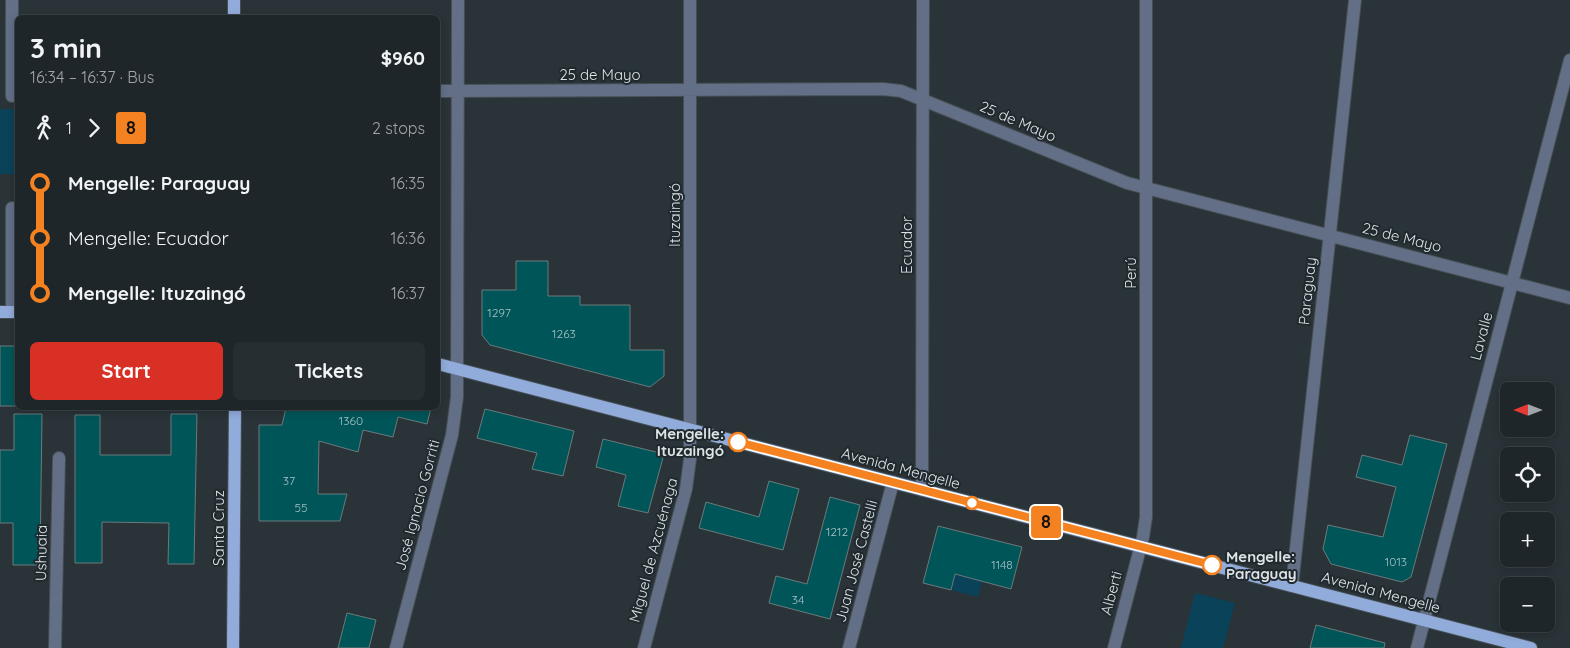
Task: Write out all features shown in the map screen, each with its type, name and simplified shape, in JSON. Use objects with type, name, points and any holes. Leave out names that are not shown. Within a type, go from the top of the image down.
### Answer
[{"type":"main road","points":[[234,0],[234,15]]},
{"type":"main road","name":"Avenida Mengelle","points":[[440,364],[1532,648]]},
{"type":"main road","name":"Santa Cruz","points":[[233,648],[235,410]]},
{"type":"street","points":[[12,0],[12,96]]},
{"type":"street","name":"José Ignacio Gorriti","points":[[396,648],[452,435],[457,397],[458,0]]},
{"type":"street","name":"Ituzaingó","points":[[690,0],[691,430]]},
{"type":"street","name":"Ecuador","points":[[922,490],[923,0]]},
{"type":"street","name":"Perú","points":[[1140,546],[1146,507],[1146,0]]},
{"type":"street","name":"Paraguay","points":[[1292,586],[1355,0]]},
{"type":"street","name":"Lavalle","points":[[1417,648],[1570,60]]},
{"type":"street","name":"25 de Mayo","points":[[440,91],[882,89],[901,91],[923,98],[1090,170],[1146,188],[1570,298]]},
{"type":"street","points":[[10,312],[12,208]]},
{"type":"street","name":"Miguel de Azcuénaga","points":[[644,648],[686,489],[691,430]]},
{"type":"street","name":"Ushuaia","points":[[55,648],[59,458]]},
{"type":"street","name":"Juan José Castelli","points":[[849,648],[893,482]]},
{"type":"street","name":"Alberti","points":[[1114,648],[1140,546]]},
{"type":"shaded area","points":[[0,109],[15,109],[15,174],[0,174]]},
{"type":"shaded area","points":[[966,533],[993,540],[978,597],[951,590]]},
{"type":"shaded area","points":[[1195,593],[1235,603],[1223,648],[1181,648]]},
{"type":"building","points":[[516,261],[548,261],[548,296],[580,296],[580,305],[630,305],[630,350],[664,350],[664,376],[650,387],[490,345],[482,335],[482,290],[516,290]]},
{"type":"building","points":[[0,346],[15,346],[15,406],[0,406]]},
{"type":"building","points":[[485,409],[574,431],[563,476],[532,469],[537,453],[477,438]]},
{"type":"building","points":[[286,410],[430,410],[427,424],[398,417],[393,437],[363,430],[358,452],[319,441],[318,494],[347,494],[340,521],[259,521],[259,425],[282,425]]},
{"type":"building","points":[[14,414],[42,414],[40,565],[13,565],[13,523],[0,523],[0,450],[14,450]]},
{"type":"building","points":[[171,414],[197,414],[194,564],[168,564],[169,523],[102,522],[102,563],[75,563],[75,415],[100,415],[100,455],[171,455]]},
{"type":"building","points":[[1410,435],[1447,444],[1411,577],[1402,582],[1331,564],[1323,549],[1328,525],[1383,537],[1396,487],[1356,477],[1362,455],[1402,465]]},
{"type":"building","points":[[603,439],[664,454],[648,513],[618,506],[626,475],[596,467]]},
{"type":"building","points":[[769,481],[799,489],[783,550],[699,528],[706,502],[759,517]]},
{"type":"building","points":[[830,497],[860,505],[830,619],[769,603],[776,576],[807,584]]},
{"type":"building","points":[[938,526],[1022,547],[1011,589],[955,574],[951,590],[923,583]]},
{"type":"building","points":[[347,613],[376,620],[369,648],[338,648]]},
{"type":"building","points":[[1316,625],[1385,643],[1384,648],[1310,648]]},
{"type":"bus line","name":"8","points":[[738,442],[1212,565]]},
{"type":"place","name":"Mengelle: Ituzaingó","points":[[738,442]]},
{"type":"place","name":"Mengelle: Paraguay","points":[[1212,565]]}]
